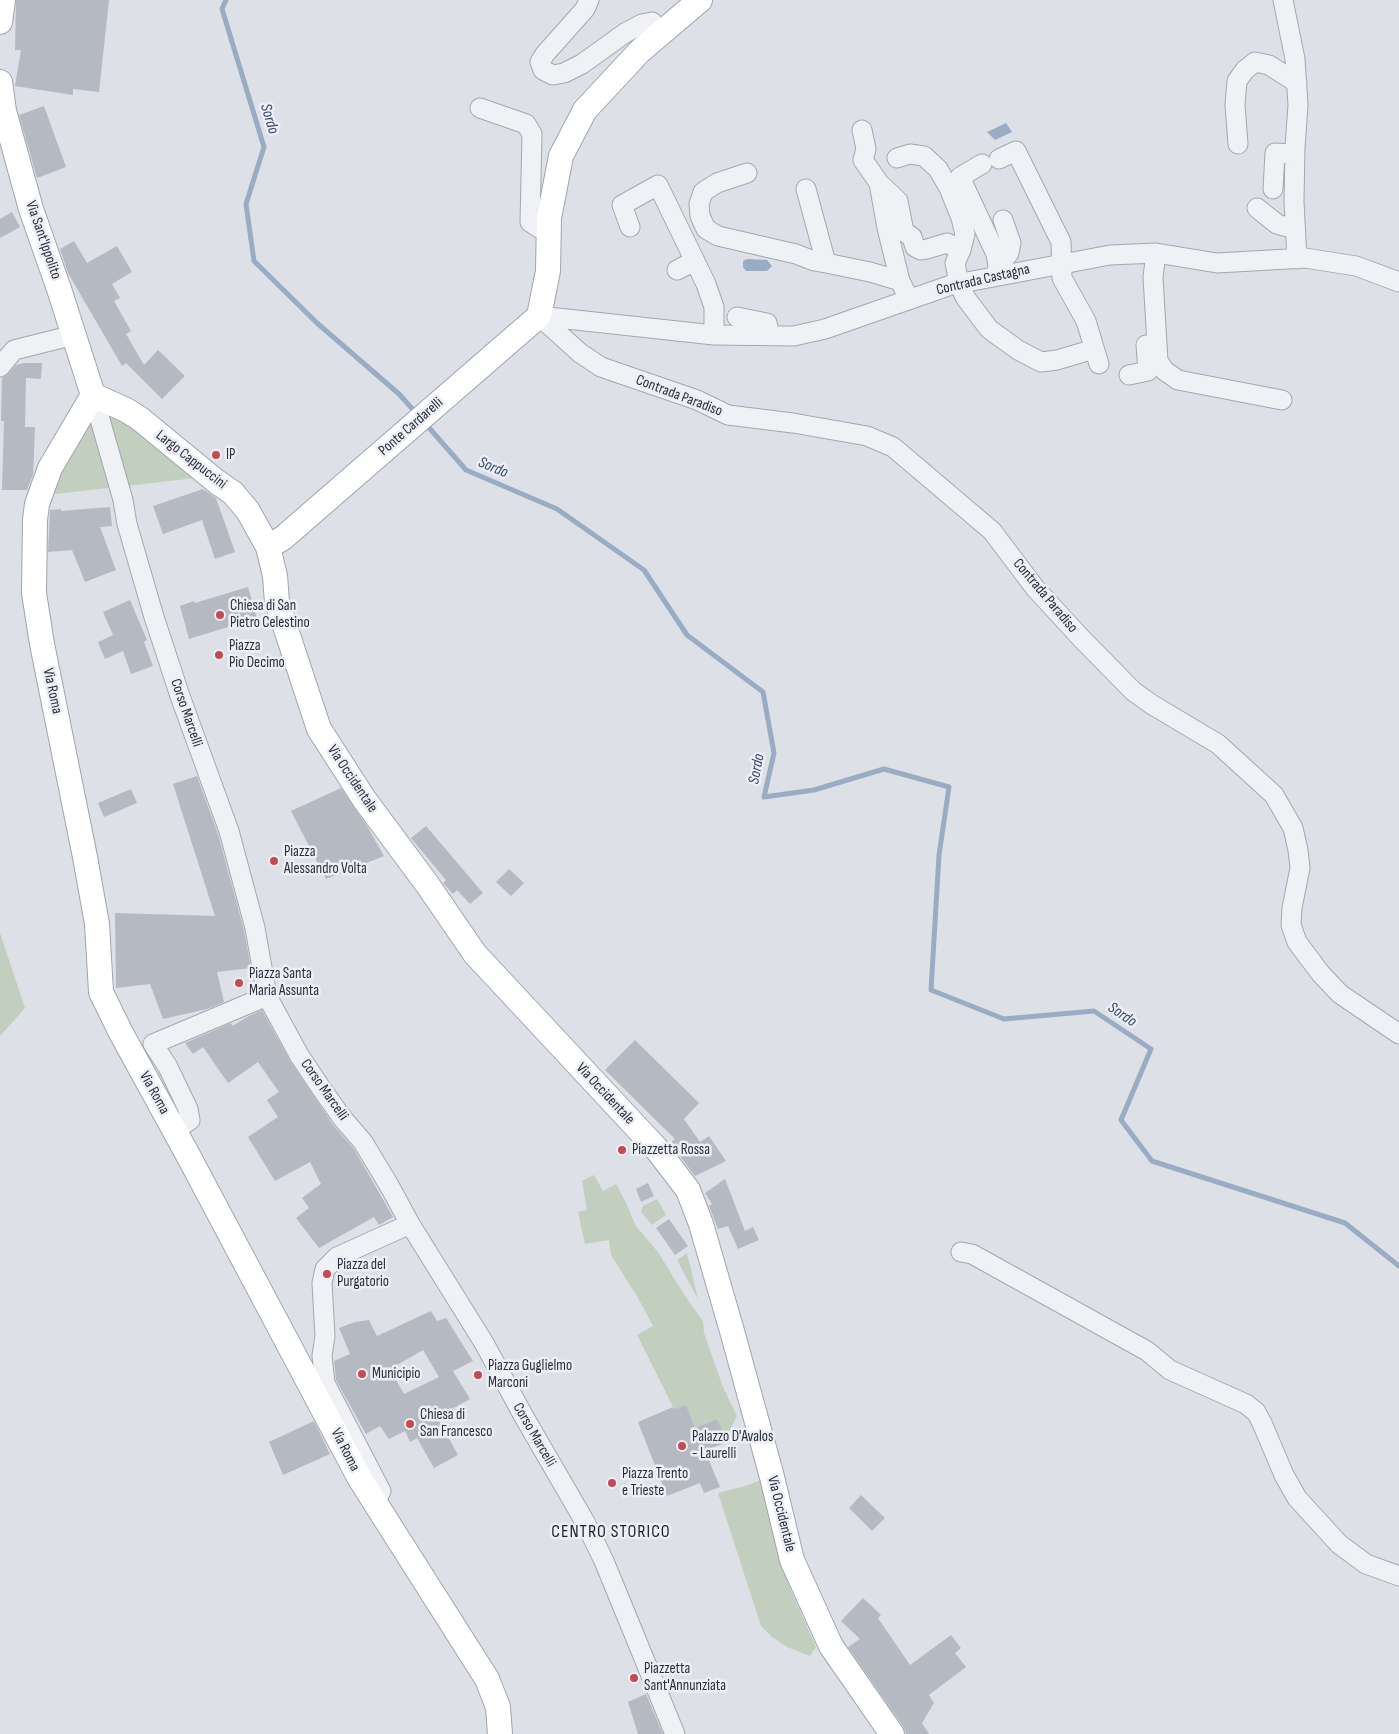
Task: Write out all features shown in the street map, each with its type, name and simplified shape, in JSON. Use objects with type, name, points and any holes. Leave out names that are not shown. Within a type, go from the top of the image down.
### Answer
[{"type":"main road","points":[[0,22],[3,0]]},
{"type":"main road","points":[[539,316],[548,272],[549,218],[560,156],[585,110],[640,50],[700,0]]},
{"type":"main road","name":"Via Sant'Ippolito","points":[[0,82],[4,111],[31,210],[93,395]]},
{"type":"main road","name":"Ponte Cardarelli","points":[[276,542],[539,316]]},
{"type":"main road","name":"Largo Cappuccini","points":[[93,395],[139,418],[233,493],[276,542]]},
{"type":"main road","name":"Via Roma","points":[[93,395],[50,468],[36,504],[34,594],[42,644],[97,924],[100,992],[360,1479],[487,1679],[498,1707],[500,1734]]},
{"type":"main road","name":"Via Occidentale","points":[[276,542],[275,576],[277,602],[319,729],[364,799],[427,884],[475,954],[655,1147],[688,1190],[701,1224],[732,1331],[772,1477],[792,1560],[831,1646],[892,1734]]},
{"type":"street","points":[[589,0],[585,9],[545,54],[540,62],[543,70],[553,75],[564,74],[582,64],[625,33],[642,24],[652,22],[661,33]]},
{"type":"street","points":[[1283,0],[1295,58],[1297,83],[1298,105],[1295,154],[1297,259]]},
{"type":"street","points":[[1238,144],[1235,97],[1237,81],[1245,70],[1255,62],[1269,65],[1297,83]]},
{"type":"street","points":[[480,108],[526,124],[532,134],[530,222],[548,231]]},
{"type":"street","points":[[862,130],[866,149],[863,160],[879,183],[898,201],[904,232],[912,237],[916,247],[920,250],[927,250],[947,243],[961,250]]},
{"type":"street","points":[[896,158],[910,154],[924,156],[938,169],[949,188],[965,234],[955,264],[959,283],[965,297],[989,329],[1018,350],[1041,362],[1097,356],[1086,321],[1062,278],[1061,242],[1016,151],[960,176],[996,254],[997,271]]},
{"type":"street","points":[[1273,189],[1275,153],[1295,154]]},
{"type":"street","points":[[747,173],[717,183],[703,192],[699,204],[700,216],[706,229],[718,236],[796,254],[814,261],[870,272],[900,281]]},
{"type":"street","points":[[879,183],[887,228],[900,281],[909,299]]},
{"type":"street","points":[[630,227],[622,206],[658,185],[706,284],[714,307],[714,335]]},
{"type":"street","points":[[806,189],[826,263]]},
{"type":"street","points":[[1257,208],[1277,224],[1295,228]]},
{"type":"street","points":[[997,271],[1009,253],[1011,243],[1003,220]]},
{"type":"street","points":[[1129,375],[1148,372],[1148,254]]},
{"type":"street","points":[[1148,254],[1153,277],[1158,361],[1165,371],[1178,380],[1282,400]]},
{"type":"street","name":"Contrada Castagna","points":[[539,316],[714,335],[768,329],[794,336],[826,329],[909,299],[997,271],[1061,264],[1110,255],[1148,254],[1217,263],[1305,258],[1356,266],[1399,282]]},
{"type":"street","points":[[677,270],[695,261]]},
{"type":"street","name":"Contrada Paradiso","points":[[539,316],[580,353],[601,367],[697,400],[728,415],[793,423],[867,436],[893,447],[992,532],[1035,588],[1134,691],[1218,744],[1274,795],[1293,828],[1298,850],[1300,868],[1291,925],[1297,942],[1321,974],[1340,994],[1399,1034]]},
{"type":"street","points":[[737,317],[768,329],[801,323]]},
{"type":"street","points":[[0,367],[14,350],[74,335]]},
{"type":"street","name":"Corso Marcelli","points":[[93,395],[154,617],[228,831],[255,928],[267,996],[299,1055],[343,1119],[363,1142],[410,1224],[484,1344],[522,1415],[586,1522],[675,1734]]},
{"type":"street","points":[[175,1130],[190,1120],[188,1109],[168,1067],[153,1044],[267,996]]},
{"type":"street","points":[[376,1502],[381,1491],[325,1383],[322,1356],[325,1336],[322,1283],[325,1269],[337,1257],[410,1224]]},
{"type":"street","points":[[961,1252],[972,1254],[1146,1351],[1170,1370],[1246,1404],[1256,1412],[1262,1423],[1284,1475],[1297,1498],[1345,1549],[1366,1564],[1399,1576]]},
{"type":"green space","points":[[113,412],[205,477],[47,495],[90,416]]},
{"type":"green space","points":[[0,933],[25,1008],[0,1036]]},
{"type":"green space","points":[[594,1175],[603,1191],[616,1184],[636,1226],[658,1252],[703,1321],[704,1333],[723,1387],[737,1416],[725,1439],[717,1419],[695,1428],[686,1405],[674,1409],[637,1335],[653,1326],[611,1255],[609,1240],[585,1244],[578,1212],[587,1210],[582,1181]]},
{"type":"green space","points":[[657,1199],[666,1215],[652,1225],[641,1212],[643,1206]]},
{"type":"green space","points":[[687,1253],[698,1299],[677,1260]]},
{"type":"green space","points":[[762,1480],[787,1581],[816,1647],[810,1656],[787,1647],[772,1637],[761,1626],[718,1493]]},
{"type":"water","points":[[1006,123],[1012,132],[995,140],[987,132]]},
{"type":"water","points":[[747,259],[767,260],[772,266],[767,271],[746,271],[743,267],[743,261]]},
{"type":"building","points":[[16,0],[109,0],[99,92],[73,89],[73,95],[15,86],[21,50],[15,50]]},
{"type":"building","points":[[44,106],[66,167],[37,178],[19,115]]},
{"type":"building","points":[[12,212],[20,227],[0,238],[0,219]]},
{"type":"building","points":[[74,241],[87,263],[117,246],[132,272],[112,284],[120,298],[114,301],[131,331],[126,334],[144,365],[158,350],[185,376],[162,399],[126,363],[122,366],[68,273],[60,249]]},
{"type":"building","points":[[42,363],[41,379],[26,378],[25,427],[35,427],[33,475],[27,490],[2,490],[4,421],[1,421],[2,378],[16,365]]},
{"type":"building","points":[[203,489],[216,498],[235,552],[215,559],[202,520],[163,534],[153,506]]},
{"type":"building","points":[[110,507],[112,526],[100,527],[116,570],[85,582],[72,550],[48,552],[50,510],[61,509],[61,511]]},
{"type":"building","name":"Chiesa di San Pietro Celestino","points":[[248,587],[257,618],[189,639],[180,606]]},
{"type":"building","points":[[130,600],[147,640],[144,642],[153,666],[131,674],[123,651],[105,659],[98,642],[113,635],[103,612]]},
{"type":"building","points":[[197,776],[218,834],[244,930],[251,968],[217,972],[224,1002],[207,1009],[163,1019],[150,984],[116,988],[115,913],[215,916],[173,784]]},
{"type":"building","points":[[341,788],[367,826],[384,856],[326,879],[291,811]]},
{"type":"building","points":[[131,789],[137,803],[104,817],[98,803]]},
{"type":"building","points":[[426,826],[483,893],[470,904],[457,890],[453,894],[443,883],[446,880],[411,838]]},
{"type":"building","points":[[509,869],[524,883],[511,896],[496,882]]},
{"type":"building","points":[[262,1010],[290,1061],[334,1126],[354,1149],[393,1217],[379,1225],[374,1217],[319,1248],[296,1218],[309,1208],[302,1198],[321,1184],[310,1162],[275,1181],[248,1137],[278,1117],[267,1100],[279,1092],[258,1062],[228,1083],[203,1047],[193,1054],[185,1043],[231,1023],[233,1026]]},
{"type":"building","points":[[635,1040],[699,1103],[684,1119],[700,1142],[709,1136],[726,1161],[695,1176],[670,1143],[675,1139],[605,1070]]},
{"type":"building","points":[[725,1179],[745,1231],[753,1227],[759,1240],[738,1249],[728,1226],[718,1229],[709,1206],[712,1204],[705,1193]]},
{"type":"building","points":[[648,1183],[654,1196],[641,1202],[636,1189]]},
{"type":"building","points":[[669,1219],[688,1246],[675,1255],[656,1228]]},
{"type":"building","name":"Municipio","points":[[431,1311],[437,1321],[446,1318],[473,1361],[453,1371],[470,1399],[437,1417],[458,1455],[434,1468],[417,1438],[410,1442],[405,1431],[389,1439],[380,1426],[366,1434],[336,1380],[334,1361],[350,1354],[339,1328],[355,1322],[369,1320],[377,1336]],"holes":[[[423,1350],[439,1377],[404,1394],[390,1369]]]},
{"type":"building","name":"Palazzo D'Avalos - Laurelli","points":[[686,1405],[695,1428],[717,1419],[727,1442],[705,1451],[720,1487],[704,1493],[700,1483],[667,1496],[638,1422],[673,1407],[674,1409]]},
{"type":"building","points":[[314,1421],[330,1454],[283,1475],[269,1442]]},
{"type":"building","points":[[861,1495],[885,1518],[872,1531],[849,1508]]},
{"type":"building","points":[[863,1598],[881,1615],[878,1618],[910,1665],[951,1635],[961,1648],[955,1653],[966,1667],[929,1695],[934,1703],[922,1723],[929,1734],[906,1734],[903,1726],[848,1647],[860,1639],[841,1621]]},
{"type":"building","points":[[646,1694],[663,1734],[638,1734],[628,1702]]},
{"type":"waterway","name":"Sordo","points":[[226,0],[222,9],[264,147],[246,204],[254,261],[317,323],[399,394],[417,414]]},
{"type":"waterway","name":"Sordo","points":[[424,422],[466,470],[557,509],[644,570],[687,635],[763,692],[774,753],[764,797],[814,790],[884,769],[949,787],[939,855],[931,990],[1004,1019],[1094,1011],[1151,1049],[1121,1120],[1152,1161],[1345,1223],[1399,1266]]},
{"type":"place","name":"IP","points":[[216,455]]},
{"type":"place","name":"Chiesa di San Pietro Celestino","points":[[220,615]]},
{"type":"place","name":"Piazza Pio Decimo","points":[[219,655]]},
{"type":"place","name":"Piazza Alessandro Volta","points":[[274,861]]},
{"type":"place","name":"Piazza Santa Maria Assunta","points":[[239,983]]},
{"type":"place","name":"Piazzetta Rossa","points":[[622,1150]]},
{"type":"place","name":"Piazza del Purgatorio","points":[[327,1274]]},
{"type":"place","name":"Municipio","points":[[362,1374]]},
{"type":"place","name":"Piazza Guglielmo Marconi","points":[[478,1375]]},
{"type":"place","name":"Chiesa di San Francesco","points":[[410,1424]]},
{"type":"place","name":"Palazzo D'Avalos - Laurelli","points":[[682,1446]]},
{"type":"place","name":"Piazza Trento e Trieste","points":[[612,1483]]},
{"type":"place","name":"Piazzetta Sant'Annunziata","points":[[634,1678]]},
{"type":"district","name":"CENTRO STORICO","points":[[611,1532]]}]
